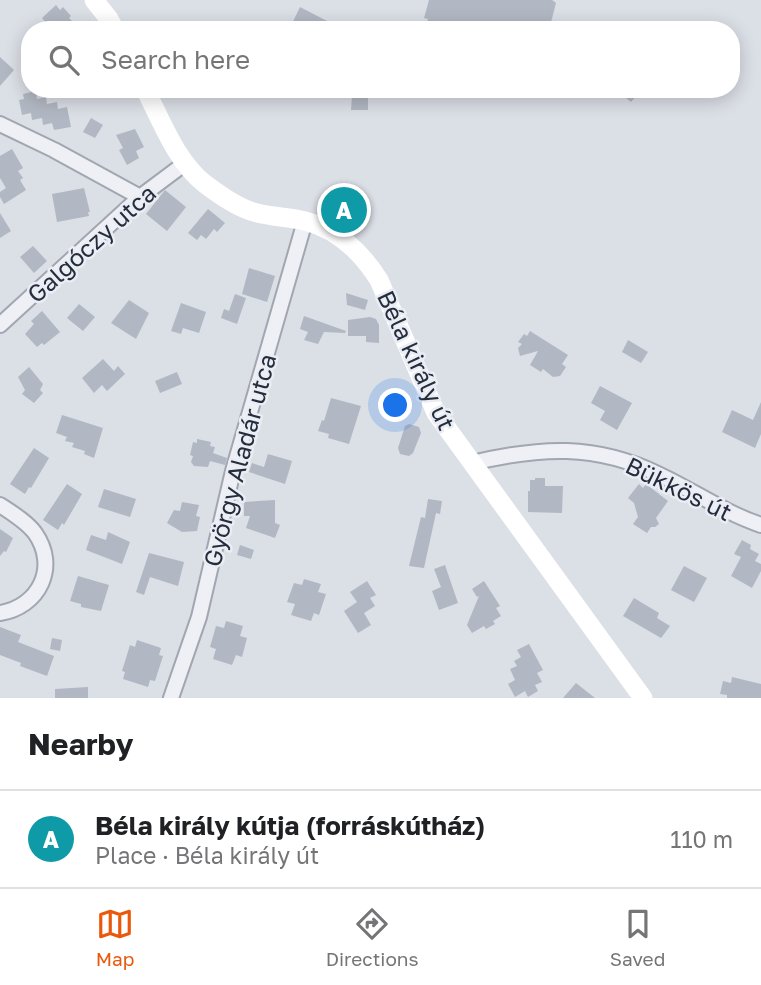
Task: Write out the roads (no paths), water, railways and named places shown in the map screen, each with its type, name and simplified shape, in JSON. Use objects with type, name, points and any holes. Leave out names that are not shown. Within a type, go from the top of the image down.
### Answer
[{"type":"street","points":[[94,0],[110,21]]},
{"type":"street","name":"Béla király út","points":[[150,98],[184,163],[204,183],[254,213],[305,221],[326,228],[367,260],[379,280],[436,412],[643,698]]},
{"type":"street","points":[[0,124],[140,197]]},
{"type":"street","name":"Galgóczy utca","points":[[0,325],[140,197],[184,163]]},
{"type":"street","name":"György Aladár utca","points":[[171,698],[199,617],[233,471],[305,221]]},
{"type":"street","name":"Bükkös út","points":[[472,463],[507,455],[566,449],[613,457],[658,474],[741,518],[761,525]]},
{"type":"street","points":[[0,506],[34,531],[46,560],[45,576],[33,597],[24,605],[0,613]]},
{"type":"place","name":"Béla király kútja (forráskútház)","points":[[344,210]]}]
